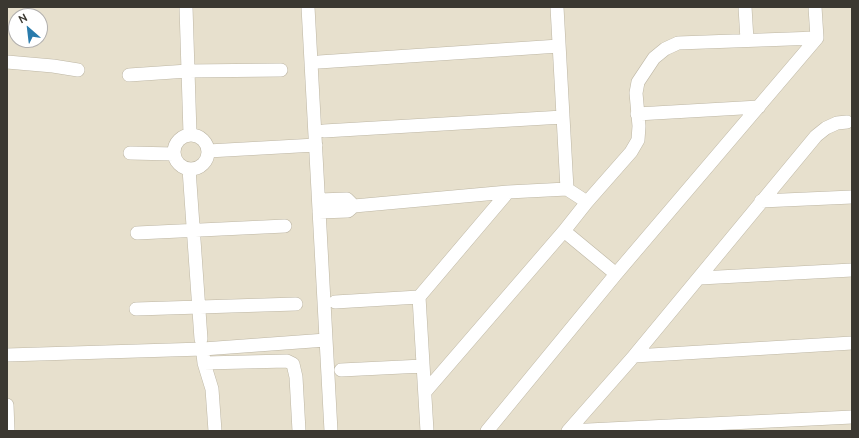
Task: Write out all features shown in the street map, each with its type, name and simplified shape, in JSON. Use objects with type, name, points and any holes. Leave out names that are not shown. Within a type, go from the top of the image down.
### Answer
[{"type":"street","points":[[186,7],[190,134]]},
{"type":"street","points":[[308,7],[331,431]]},
{"type":"street","points":[[557,7],[567,189]]},
{"type":"street","points":[[745,7],[747,40]]},
{"type":"street","points":[[486,431],[616,274],[817,38],[815,7]]},
{"type":"street","points":[[425,392],[631,152],[638,140],[639,126],[636,93],[638,82],[654,58],[665,48],[678,43],[817,38]]},
{"type":"street","points":[[319,62],[559,46]]},
{"type":"street","points":[[7,62],[78,70]]},
{"type":"street","points":[[129,74],[188,71],[281,70]]},
{"type":"street","points":[[637,114],[759,107]]},
{"type":"street","points":[[324,131],[563,117]]},
{"type":"street","points":[[568,431],[700,278],[816,136],[826,128],[837,123],[847,122]]},
{"type":"street","points":[[190,134],[199,136],[205,143],[208,151],[205,160],[197,168],[189,169],[180,164],[174,154],[175,147],[179,140],[190,134]]},
{"type":"street","points":[[208,151],[316,145]]},
{"type":"street","points":[[130,153],[174,154]]},
{"type":"street","points":[[189,169],[202,344],[204,362],[212,389],[215,431]]},
{"type":"street","points":[[319,206],[347,199],[354,206],[508,192],[567,189],[587,202]]},
{"type":"street","points":[[427,431],[419,297],[508,192]]},
{"type":"street","points":[[762,201],[852,197]]},
{"type":"street","points":[[137,233],[193,229],[285,226]]},
{"type":"street","points":[[564,231],[616,274]]},
{"type":"street","points":[[700,278],[852,270]]},
{"type":"street","points":[[335,302],[419,297]]},
{"type":"street","points":[[136,309],[296,304]]},
{"type":"street","points":[[7,354],[202,344],[326,340]]},
{"type":"street","points":[[634,356],[852,343]]},
{"type":"street","points":[[204,362],[288,361],[293,364],[296,377],[299,431]]},
{"type":"street","points":[[341,370],[423,366]]},
{"type":"street","points":[[7,406],[8,431]]},
{"type":"street","points":[[568,431],[852,417]]}]
